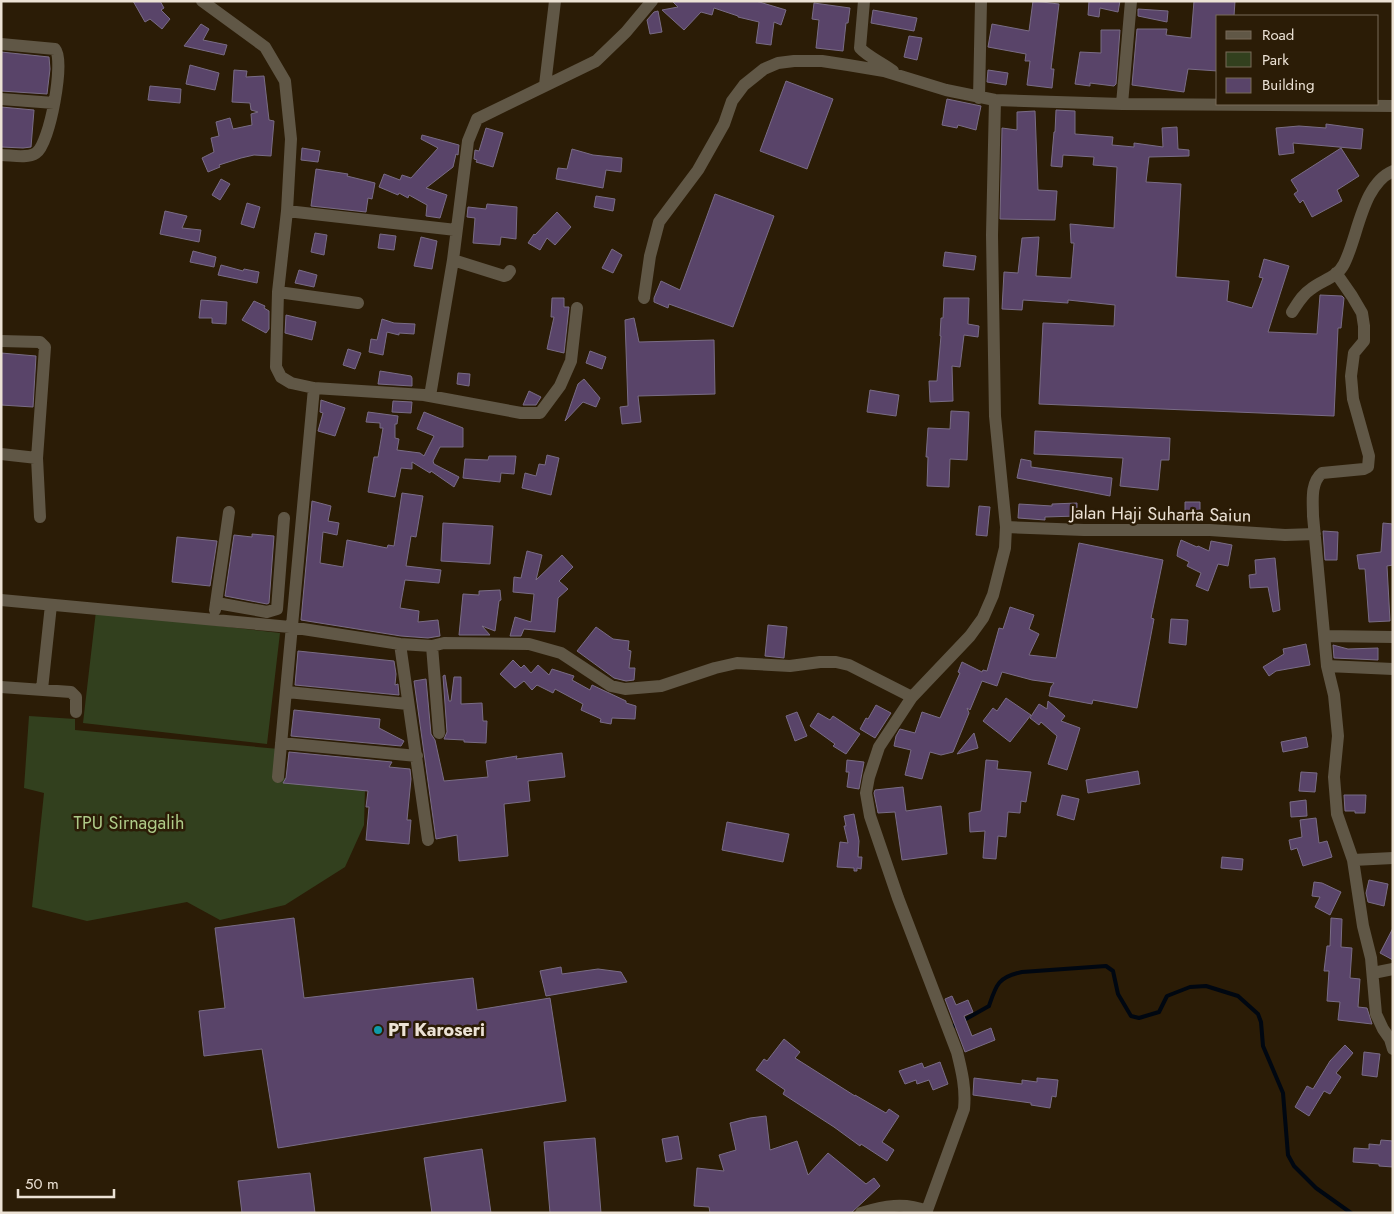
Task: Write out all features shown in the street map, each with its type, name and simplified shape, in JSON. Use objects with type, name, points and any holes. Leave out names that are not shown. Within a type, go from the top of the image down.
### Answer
[{"type":"street","points":[[202,1],[265,47],[285,81],[292,139],[278,292],[276,367],[281,377],[291,383],[314,388],[396,392],[430,396],[521,413],[540,413],[560,386],[571,362],[576,308]]},
{"type":"street","points":[[545,85],[555,1]]},
{"type":"street","points":[[430,396],[453,260],[468,141],[477,119],[596,61],[626,32],[652,1]]},
{"type":"street","points":[[864,1],[860,48],[864,53],[886,65],[899,76]]},
{"type":"street","points":[[979,98],[981,1]]},
{"type":"street","points":[[1122,104],[1131,1]]},
{"type":"street","points":[[1,44],[56,50],[59,58],[54,103],[45,142],[40,149],[30,156],[1,155]]},
{"type":"street","points":[[644,298],[650,256],[659,222],[698,170],[724,124],[732,101],[744,84],[764,69],[778,63],[822,61],[848,64],[884,71],[946,90],[995,100],[1216,105]]},
{"type":"street","points":[[1,99],[54,103]]},
{"type":"street","points":[[861,1213],[873,1209],[903,1205],[914,1206],[927,1212],[964,1109],[963,1073],[957,1052],[887,867],[870,816],[866,793],[879,747],[912,697],[970,636],[983,618],[993,595],[1005,548],[1006,527],[995,416],[992,234],[995,100]]},
{"type":"street","points":[[1258,105],[1393,106]]},
{"type":"street","points":[[1292,312],[1303,295],[1313,287],[1332,278],[1342,268],[1368,200],[1378,180],[1393,171]]},
{"type":"street","points":[[286,211],[456,230]]},
{"type":"street","points":[[453,260],[504,276],[510,271]]},
{"type":"street","points":[[1336,273],[1362,313],[1364,341],[1354,353],[1351,376],[1353,399],[1369,456],[1368,467],[1364,470],[1322,473],[1316,480],[1313,492],[1312,516],[1328,666],[1334,695],[1338,736],[1334,777],[1337,814],[1353,860],[1363,926],[1371,958],[1376,1014],[1393,1048]]},
{"type":"street","points":[[278,292],[358,303]]},
{"type":"street","points":[[1,341],[40,342],[45,347],[37,458],[40,517]]},
{"type":"street","points":[[278,778],[290,627],[314,388]]},
{"type":"street","points":[[1,454],[37,458]]},
{"type":"street","points":[[214,620],[229,512]]},
{"type":"street","points":[[217,602],[260,612],[271,612],[277,609],[284,518]]},
{"type":"street","name":"Jalan Haji Suharta Saiun","points":[[1006,527],[1084,530],[1210,530],[1285,535],[1314,534]]},
{"type":"street","points":[[1,600],[290,627],[400,644],[432,646],[444,643],[529,644],[561,654],[611,686],[625,689],[661,686],[715,668],[737,663],[790,666],[836,662],[849,665],[912,697]]},
{"type":"street","points":[[42,690],[51,605]]},
{"type":"street","points":[[1325,636],[1393,637]]},
{"type":"street","points":[[400,644],[428,840]]},
{"type":"street","points":[[432,646],[439,732]]},
{"type":"street","points":[[1328,666],[1393,669]]},
{"type":"street","points":[[1,687],[72,692],[76,697],[76,712]]},
{"type":"street","points":[[286,692],[408,704]]},
{"type":"street","points":[[281,743],[416,756]]},
{"type":"street","points":[[1353,860],[1393,858]]},
{"type":"street","points":[[1372,973],[1393,969]]},
{"type":"green space","points":[[96,611],[280,633],[267,744],[83,723]]},
{"type":"green space","name":"TPU Sirnagalih","points":[[29,716],[75,719],[75,730],[279,749],[276,777],[365,788],[364,825],[345,867],[285,905],[220,920],[187,902],[87,921],[32,907],[44,793],[24,788]]},
{"type":"building","points":[[133,1],[160,1],[164,8],[161,10],[170,19],[162,29],[150,19],[145,22]]},
{"type":"building","points":[[672,1],[756,1],[786,10],[781,25],[774,22],[771,45],[756,43],[759,22],[714,8],[712,15],[701,12],[684,30],[662,10],[678,7]]},
{"type":"building","points":[[1033,1],[1059,4],[1051,69],[1054,69],[1052,88],[1027,85],[1030,61],[1025,61],[1026,54],[988,47],[992,24],[1029,31]]},
{"type":"building","points":[[1089,1],[1120,1],[1118,12],[1100,8],[1099,17],[1088,15]]},
{"type":"building","points":[[1194,1],[1235,1],[1234,15],[1216,15],[1216,71],[1188,69],[1184,92],[1132,85],[1137,29],[1167,29],[1166,35],[1191,38]]},
{"type":"building","points":[[814,3],[850,8],[848,23],[846,23],[843,51],[816,48],[819,20],[812,19]]},
{"type":"building","points":[[1138,9],[1168,11],[1167,22],[1138,16]]},
{"type":"building","points":[[873,10],[917,18],[914,31],[871,23]]},
{"type":"building","points":[[658,11],[662,32],[650,34],[647,20],[654,12]]},
{"type":"building","points":[[201,24],[209,29],[203,40],[227,45],[224,55],[184,46]]},
{"type":"building","points":[[1101,30],[1120,30],[1116,84],[1114,86],[1090,83],[1090,86],[1075,84],[1080,52],[1101,53]]},
{"type":"building","points":[[909,36],[922,38],[917,60],[904,57]]},
{"type":"building","points":[[1,52],[49,57],[50,69],[47,94],[1,91]]},
{"type":"building","points":[[190,65],[219,73],[215,90],[186,84]]},
{"type":"building","points":[[234,70],[247,71],[246,77],[264,76],[269,120],[274,121],[271,156],[254,155],[241,158],[219,165],[220,167],[208,172],[202,158],[214,152],[211,138],[219,136],[216,122],[230,118],[233,129],[252,125],[251,114],[258,112],[251,110],[250,103],[232,102]]},
{"type":"building","points":[[988,70],[1008,73],[1006,85],[987,82]]},
{"type":"building","points":[[786,81],[833,99],[807,169],[760,151]]},
{"type":"building","points":[[150,86],[181,89],[180,103],[148,100]]},
{"type":"building","points":[[947,99],[981,106],[976,130],[958,125],[957,128],[942,125]]},
{"type":"building","points":[[1,107],[34,110],[31,147],[1,147]]},
{"type":"building","points":[[1056,110],[1075,111],[1075,134],[1113,137],[1112,145],[1134,147],[1134,143],[1163,147],[1162,128],[1177,127],[1178,149],[1189,150],[1189,156],[1149,157],[1146,182],[1181,184],[1176,277],[1229,281],[1227,301],[1252,308],[1263,278],[1259,277],[1264,259],[1289,266],[1268,332],[1317,334],[1320,295],[1342,296],[1344,298],[1341,328],[1338,328],[1334,416],[1039,404],[1043,323],[1114,326],[1115,305],[1068,300],[1068,303],[1023,300],[1022,310],[1002,309],[1004,272],[1018,273],[1022,238],[1039,237],[1036,276],[1071,278],[1074,243],[1071,243],[1070,224],[1114,228],[1117,167],[1093,165],[1094,157],[1063,155],[1062,167],[1051,166]]},
{"type":"building","points":[[1035,111],[1038,190],[1057,191],[1055,220],[1000,219],[1002,128],[1017,130],[1017,112]]},
{"type":"building","points":[[1326,124],[1363,129],[1361,149],[1293,143],[1294,153],[1279,155],[1276,128],[1299,126],[1326,128]]},
{"type":"building","points":[[486,128],[503,133],[493,167],[476,162],[477,160],[474,159],[475,150],[479,151]]},
{"type":"building","points":[[422,135],[459,145],[458,155],[456,154],[453,167],[426,188],[447,195],[440,218],[426,216],[427,205],[409,195],[408,198],[379,187],[384,174],[400,180],[402,175],[411,178],[438,148],[421,139]]},
{"type":"building","points":[[302,148],[320,151],[318,162],[301,160]]},
{"type":"building","points":[[1341,148],[1359,176],[1337,190],[1342,201],[1312,217],[1303,200],[1300,203],[1294,194],[1298,191],[1291,180]]},
{"type":"building","points":[[572,149],[593,155],[622,158],[621,172],[606,170],[603,188],[556,179],[558,168],[567,169]]},
{"type":"building","points":[[316,169],[348,174],[347,176],[375,183],[372,199],[368,198],[366,212],[311,206]]},
{"type":"building","points":[[221,179],[230,184],[220,200],[212,195]]},
{"type":"building","points":[[715,194],[774,216],[733,327],[669,304],[668,308],[654,302],[661,281],[680,290]]},
{"type":"building","points":[[596,196],[615,199],[613,211],[594,207]]},
{"type":"building","points":[[247,203],[260,207],[254,228],[241,224]]},
{"type":"building","points":[[487,204],[517,207],[516,239],[501,237],[500,245],[473,243],[475,218],[467,217],[468,207],[486,209]]},
{"type":"building","points":[[165,211],[187,216],[182,228],[201,230],[199,242],[160,234]]},
{"type":"building","points":[[557,212],[571,227],[555,245],[547,238],[540,250],[528,243],[534,234]]},
{"type":"building","points":[[315,233],[327,235],[324,255],[311,252]]},
{"type":"building","points":[[380,234],[396,236],[394,250],[378,248]]},
{"type":"building","points":[[421,237],[437,241],[432,269],[414,266]]},
{"type":"building","points":[[612,249],[622,255],[613,273],[602,268]]},
{"type":"building","points":[[193,251],[216,257],[214,267],[190,262]]},
{"type":"building","points":[[945,252],[976,256],[974,270],[943,266]]},
{"type":"building","points":[[221,265],[243,271],[244,269],[259,272],[257,283],[218,275]]},
{"type":"building","points":[[299,270],[317,275],[314,287],[295,283]]},
{"type":"building","points":[[552,298],[564,298],[564,307],[569,307],[564,353],[547,349],[554,317],[551,317]]},
{"type":"building","points":[[944,298],[969,298],[968,324],[979,326],[978,337],[964,335],[960,367],[952,366],[953,401],[930,402],[929,381],[937,381]]},
{"type":"building","points":[[201,300],[227,302],[226,324],[212,323],[212,318],[199,318]]},
{"type":"building","points":[[254,301],[265,306],[264,308],[269,311],[269,329],[266,333],[242,320]]},
{"type":"building","points":[[286,315],[316,322],[312,340],[285,333]]},
{"type":"building","points":[[634,318],[639,342],[714,340],[715,394],[638,396],[641,422],[622,424],[620,407],[628,406],[625,320]]},
{"type":"building","points":[[382,319],[394,323],[415,324],[414,334],[399,333],[399,335],[387,332],[383,355],[369,352],[371,339],[377,340]]},
{"type":"building","points":[[348,349],[361,353],[355,369],[343,365]]},
{"type":"building","points":[[590,351],[606,357],[602,369],[586,363]]},
{"type":"building","points":[[1,353],[36,356],[33,407],[1,405]]},
{"type":"building","points":[[380,371],[411,376],[412,386],[378,384]]},
{"type":"building","points":[[458,373],[470,374],[469,386],[457,384]]},
{"type":"building","points":[[584,379],[600,398],[596,407],[583,402],[565,421],[578,384]]},
{"type":"building","points":[[870,390],[899,395],[896,416],[867,412]]},
{"type":"building","points":[[529,391],[541,397],[536,405],[523,405]]},
{"type":"building","points":[[321,400],[345,408],[335,436],[318,431],[323,413],[320,412]]},
{"type":"building","points":[[393,401],[412,402],[411,413],[392,412]]},
{"type":"building","points":[[951,411],[969,412],[967,460],[950,459],[949,487],[927,486],[928,428],[950,429]]},
{"type":"building","points":[[368,412],[398,416],[397,424],[395,424],[395,438],[399,439],[397,450],[420,453],[424,456],[434,436],[417,429],[424,412],[463,428],[463,447],[440,447],[433,461],[434,464],[459,477],[454,487],[431,471],[430,473],[412,462],[412,469],[401,468],[395,497],[368,492],[374,457],[378,457],[383,428],[380,428],[380,423],[366,422]]},
{"type":"building","points":[[1035,431],[1170,438],[1169,460],[1161,460],[1158,490],[1120,486],[1123,458],[1034,454]]},
{"type":"building","points":[[547,455],[559,458],[551,495],[522,488],[525,473],[536,476],[539,464],[545,465]]},
{"type":"building","points":[[489,456],[516,456],[514,474],[501,473],[500,482],[463,478],[465,459],[488,460]]},
{"type":"building","points":[[1021,459],[1031,461],[1031,467],[1112,478],[1110,496],[1017,478]]},
{"type":"building","points":[[402,493],[423,496],[416,537],[411,536],[406,566],[441,570],[439,583],[405,580],[400,608],[419,611],[418,622],[438,620],[440,636],[428,638],[401,636],[301,620],[312,501],[331,506],[328,521],[339,523],[337,535],[323,532],[320,563],[343,567],[347,540],[387,548],[388,545],[394,546]]},
{"type":"building","points":[[1185,502],[1200,502],[1200,514],[1185,514]]},
{"type":"building","points":[[1077,503],[1077,516],[1045,517],[1045,520],[1018,518],[1019,504],[1052,506],[1052,504]]},
{"type":"building","points":[[979,506],[990,507],[987,536],[976,535]]},
{"type":"building","points":[[443,523],[493,526],[490,564],[441,561]]},
{"type":"building","points":[[1383,523],[1393,524],[1393,565],[1387,566],[1390,621],[1369,622],[1365,569],[1359,569],[1357,555],[1381,552]]},
{"type":"building","points":[[1323,531],[1338,532],[1337,560],[1325,560]]},
{"type":"building","points":[[252,534],[274,536],[269,603],[267,604],[225,596],[234,535],[252,537]]},
{"type":"building","points":[[177,537],[217,541],[210,586],[172,582]]},
{"type":"building","points":[[1181,540],[1209,551],[1211,541],[1232,545],[1228,566],[1218,564],[1208,591],[1196,586],[1201,573],[1187,566],[1189,562],[1177,556]]},
{"type":"building","points":[[1079,543],[1163,560],[1151,618],[1154,619],[1137,708],[1093,700],[1092,704],[1049,696],[1054,683],[1032,680],[1002,672],[997,686],[982,681],[970,710],[967,708],[969,713],[953,752],[941,755],[930,752],[922,779],[905,775],[911,750],[894,746],[900,729],[915,733],[922,712],[940,718],[960,673],[958,672],[962,662],[982,672],[983,670],[987,671],[999,628],[1003,629],[1010,607],[1034,615],[1029,629],[1039,634],[1029,655],[1056,658]]},
{"type":"building","points":[[527,551],[542,555],[536,580],[562,555],[573,567],[559,581],[568,589],[558,598],[555,632],[524,629],[521,636],[510,636],[515,617],[531,622],[534,594],[513,592],[514,577],[521,578]]},
{"type":"building","points":[[1275,558],[1280,610],[1273,612],[1268,587],[1250,588],[1249,575],[1256,574],[1255,560]]},
{"type":"building","points":[[500,590],[501,600],[499,601],[495,631],[482,626],[490,635],[459,635],[463,594],[479,595],[479,591]]},
{"type":"building","points":[[1171,619],[1188,620],[1186,645],[1169,643]]},
{"type":"building","points":[[768,625],[787,627],[784,658],[765,656]]},
{"type":"building","points":[[596,627],[613,639],[629,641],[628,650],[631,651],[629,668],[635,668],[634,680],[626,681],[614,678],[577,651]]},
{"type":"building","points":[[1306,644],[1310,665],[1276,671],[1269,676],[1263,667],[1284,654],[1283,649]]},
{"type":"building","points":[[1333,645],[1348,649],[1378,648],[1378,660],[1334,658]]},
{"type":"building","points":[[298,651],[394,661],[395,685],[398,684],[399,695],[295,685]]},
{"type":"building","points":[[513,660],[521,668],[524,665],[531,673],[538,665],[549,675],[552,669],[574,676],[572,680],[590,690],[592,685],[626,701],[626,703],[636,706],[635,719],[612,718],[611,724],[600,722],[601,719],[581,710],[583,704],[555,689],[553,693],[537,685],[532,690],[524,681],[515,688],[500,674]]},
{"type":"building","points":[[445,675],[449,701],[451,701],[454,677],[461,677],[461,704],[482,703],[483,721],[487,721],[486,743],[444,739],[447,732],[443,676]]},
{"type":"building","points":[[426,679],[431,734],[435,740],[444,781],[488,777],[486,761],[517,756],[516,759],[562,753],[565,777],[528,781],[530,801],[504,804],[508,856],[459,861],[457,835],[436,839],[414,681]]},
{"type":"building","points":[[1006,698],[1031,715],[1010,742],[983,721],[993,708],[997,711]]},
{"type":"building","points":[[1048,701],[1065,716],[1061,721],[1080,728],[1067,770],[1048,764],[1057,736],[1041,722],[1039,725],[1030,718],[1039,704],[1047,709]]},
{"type":"building","points":[[876,705],[891,713],[875,738],[860,729]]},
{"type":"building","points":[[294,710],[380,719],[379,728],[404,741],[401,746],[291,736]]},
{"type":"building","points":[[797,712],[807,736],[795,741],[786,716]]},
{"type":"building","points":[[818,713],[830,720],[833,716],[860,734],[846,754],[833,746],[835,744],[810,726]]},
{"type":"building","points":[[974,733],[978,748],[957,754]]},
{"type":"building","points":[[1306,737],[1308,747],[1283,752],[1281,742]]},
{"type":"building","points":[[289,752],[392,762],[389,767],[410,769],[411,779],[407,820],[411,820],[409,844],[366,840],[369,807],[366,807],[368,791],[283,783],[286,778]]},
{"type":"building","points":[[847,760],[864,762],[859,789],[847,787],[849,772],[846,772]]},
{"type":"building","points":[[986,760],[998,761],[997,769],[1031,772],[1026,802],[1021,801],[1020,813],[1008,812],[1006,837],[998,836],[996,859],[983,858],[985,831],[970,832],[969,813],[981,811]]},
{"type":"building","points":[[1138,771],[1140,784],[1088,793],[1086,780]]},
{"type":"building","points":[[1301,772],[1317,773],[1315,792],[1299,791]]},
{"type":"building","points":[[903,787],[906,811],[941,806],[947,854],[902,860],[895,812],[878,813],[874,793],[875,790]]},
{"type":"building","points":[[1062,795],[1079,799],[1074,820],[1057,815]]},
{"type":"building","points":[[1344,795],[1366,795],[1365,813],[1345,811]]},
{"type":"building","points":[[1306,800],[1307,816],[1291,817],[1290,802]]},
{"type":"building","points":[[854,814],[859,841],[858,857],[862,857],[861,869],[857,868],[857,871],[854,871],[854,868],[837,867],[840,842],[848,843],[844,816]]},
{"type":"building","points":[[1316,818],[1319,843],[1327,841],[1332,857],[1303,866],[1297,848],[1291,850],[1289,840],[1302,837],[1300,820]]},
{"type":"building","points":[[727,822],[789,834],[783,862],[722,850]]},
{"type":"building","points":[[1222,857],[1243,859],[1242,870],[1221,868]]},
{"type":"building","points":[[1369,880],[1388,884],[1384,906],[1368,902],[1366,893]]},
{"type":"building","points":[[1314,882],[1322,883],[1341,892],[1330,915],[1315,907],[1320,897],[1312,896]]},
{"type":"building","name":"PT Karoseri","points":[[294,918],[304,998],[473,978],[477,1010],[550,998],[566,1101],[278,1148],[262,1049],[204,1056],[199,1011],[225,1008],[215,928]]},
{"type":"building","points":[[1331,918],[1342,919],[1341,947],[1352,948],[1350,978],[1360,979],[1358,1007],[1367,1008],[1372,1024],[1338,1020],[1340,1002],[1327,1001],[1329,971],[1324,971],[1327,946],[1330,946]]},
{"type":"building","points":[[1393,928],[1393,960],[1380,953]]},
{"type":"building","points":[[561,967],[562,974],[598,969],[621,972],[627,982],[546,996],[540,971]]},
{"type":"building","points":[[952,996],[956,1005],[968,1000],[973,1012],[964,1016],[972,1036],[991,1028],[995,1040],[965,1052],[945,999]]},
{"type":"building","points":[[784,1039],[800,1052],[795,1058],[855,1096],[886,1113],[889,1109],[899,1116],[882,1142],[894,1150],[887,1161],[861,1144],[860,1146],[783,1094],[785,1090],[756,1070],[764,1059],[767,1061]]},
{"type":"building","points":[[1345,1045],[1353,1053],[1336,1073],[1341,1077],[1330,1094],[1324,1091],[1309,1116],[1295,1107],[1307,1086],[1313,1089],[1330,1061]]},
{"type":"building","points":[[1364,1052],[1380,1054],[1377,1077],[1362,1075]]},
{"type":"building","points":[[940,1062],[948,1084],[933,1090],[929,1080],[917,1084],[916,1080],[905,1084],[899,1071],[922,1063],[924,1068]]},
{"type":"building","points":[[974,1078],[1022,1084],[1022,1080],[1037,1082],[1037,1078],[1058,1080],[1056,1097],[1052,1096],[1050,1108],[1031,1105],[1031,1103],[973,1095]]},
{"type":"building","points":[[766,1116],[770,1150],[797,1141],[808,1175],[828,1153],[866,1184],[874,1178],[880,1186],[851,1213],[710,1213],[709,1207],[694,1206],[697,1168],[724,1171],[719,1155],[736,1150],[730,1123]]},
{"type":"building","points":[[678,1136],[682,1159],[666,1162],[662,1139]]},
{"type":"building","points":[[595,1138],[601,1213],[550,1213],[544,1142]]},
{"type":"building","points":[[1381,1140],[1393,1141],[1393,1167],[1353,1162],[1354,1148],[1369,1149],[1369,1144],[1380,1145]]},
{"type":"building","points":[[482,1149],[491,1213],[432,1213],[424,1158]]},
{"type":"building","points":[[310,1173],[315,1213],[242,1213],[238,1181]]},
{"type":"waterway","points":[[950,1028],[989,1006],[999,983],[1008,976],[1022,972],[1106,966],[1113,971],[1118,994],[1131,1016],[1139,1018],[1159,1012],[1167,996],[1190,987],[1206,986],[1238,996],[1258,1014],[1261,1022],[1263,1046],[1283,1093],[1288,1155],[1294,1166],[1316,1188],[1351,1213]]},
{"type":"place","name":"PT Karoseri","points":[[378,1030]]}]
